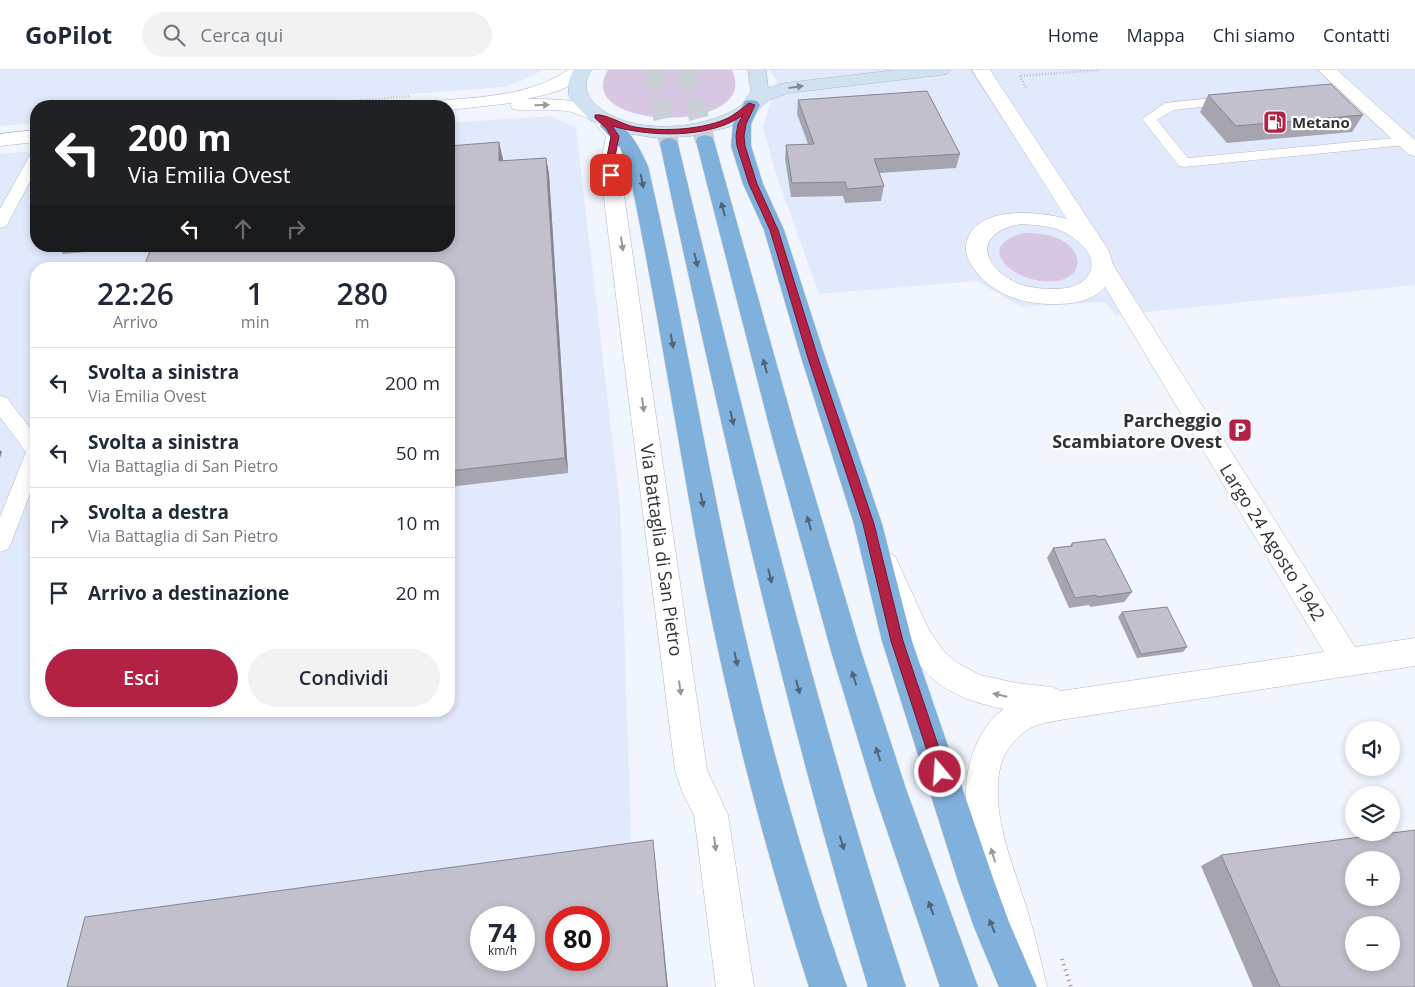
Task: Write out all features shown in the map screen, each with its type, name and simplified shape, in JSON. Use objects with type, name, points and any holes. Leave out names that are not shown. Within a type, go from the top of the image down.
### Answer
[{"type":"highway","points":[[751,105],[742,124],[741,146],[753,184],[774,230],[813,358],[868,524],[897,641],[983,904],[1018,987]]},
{"type":"highway","points":[[603,121],[630,146],[638,166],[712,551],[754,742],[792,880],[828,987]]},
{"type":"highway","points":[[705,141],[780,422],[843,641],[895,806],[959,987]]},
{"type":"highway","points":[[669,144],[774,595],[826,787],[887,987]]},
{"type":"main road","points":[[581,70],[578,80],[578,95],[582,103],[603,121],[634,130],[680,132],[722,123],[739,114],[763,96],[785,88],[940,70]]},
{"type":"main road","points":[[751,105],[760,90],[761,82],[757,70]]},
{"type":"main road","points":[[791,71],[814,73],[876,70]]},
{"type":"street","points":[[476,103],[541,90],[569,78],[581,70]]},
{"type":"street","name":"Largo 24 Agosto 1942","points":[[981,70],[1053,183],[1102,255],[1104,268],[1347,662]]},
{"type":"street","points":[[1327,70],[1410,145]]},
{"type":"street","points":[[455,105],[476,103],[570,106],[582,108],[603,121]]},
{"type":"street","name":"Via Battaglia di San Pietro","points":[[603,121],[615,136],[610,167],[692,770],[695,782],[708,803],[711,815],[735,987]]},
{"type":"street","points":[[0,140],[30,137]]},
{"type":"street","points":[[1021,218],[1050,199],[1053,183]]},
{"type":"street","points":[[1093,242],[1061,223],[1021,218],[1003,221],[988,228],[979,238],[976,250],[980,264],[991,276],[1008,287],[1050,297],[1071,296],[1088,290],[1099,280],[1104,268]]},
{"type":"street","points":[[868,524],[918,638],[935,663],[963,681],[988,692],[1014,698],[1066,704]]},
{"type":"street","points":[[1028,987],[1006,899],[986,832],[982,804],[982,775],[989,751],[995,740],[1013,721],[1025,715],[1066,704],[1415,652]]},
{"type":"lane","points":[[1326,90],[1346,88]]},
{"type":"lane","points":[[1248,98],[1170,106],[1149,120],[1184,163],[1410,145]]},
{"type":"lane","points":[[0,223],[30,168]]},
{"type":"lane","points":[[0,403],[30,444]]},
{"type":"lane","points":[[0,544],[30,467]]},
{"type":"path","points":[[1003,103],[1035,101],[1019,76],[1098,70]]},
{"type":"path","points":[[1061,958],[1071,987]]},
{"type":"shaded area","points":[[0,70],[543,70],[521,81],[503,87],[334,100],[30,100],[30,124],[0,126]]},
{"type":"shaded area","points":[[608,70],[732,70],[734,91],[720,106],[696,115],[667,118],[638,114],[615,105],[603,90]]},
{"type":"shaded area","points":[[769,70],[1415,70],[1415,285],[1115,315],[1105,302],[1021,307],[977,281],[819,294],[775,171],[763,127],[777,81]]},
{"type":"shaded area","points":[[551,116],[576,128],[620,505],[636,987],[0,987],[0,154],[30,152],[30,252],[455,252],[455,123]]},
{"type":"shaded area","points":[[1024,233],[1048,235],[1069,245],[1077,257],[1078,263],[1072,275],[1056,281],[1042,281],[1028,278],[1015,272],[1000,256],[1000,247],[1008,239]]},
{"type":"building","points":[[1331,84],[1363,115],[1236,126],[1208,95]]},
{"type":"building","points":[[927,91],[960,154],[874,159],[884,186],[847,189],[845,182],[792,183],[786,145],[814,144],[798,100]]},
{"type":"building","points":[[499,142],[499,161],[546,158],[565,458],[455,470],[455,262],[146,262],[150,252],[455,252],[455,146]]},
{"type":"building","points":[[1105,539],[1132,592],[1075,598],[1053,548],[1072,546],[1072,543]]},
{"type":"building","points":[[1167,607],[1187,647],[1141,654],[1122,612]]},
{"type":"building","points":[[1415,830],[1415,987],[1280,987],[1221,855],[1345,839],[1345,841],[1400,841],[1400,832]]},
{"type":"building","points":[[653,840],[667,987],[67,987],[85,917]]},
{"type":"tunnel","points":[[653,70],[669,144]]},
{"type":"tunnel","points":[[686,70],[705,141]]},
{"type":"place","name":"Metano","points":[[1275,122]]},
{"type":"place","name":"Parcheggio Scambiatore Ovest","points":[[1240,430]]},
{"type":"route","points":[[611,175],[610,162],[615,144],[615,136],[609,126],[598,116],[608,122],[634,130],[664,133],[680,132],[722,123],[734,118],[751,105],[742,124],[741,146],[753,184],[774,230],[813,358],[873,538],[888,610],[940,772]]}]
